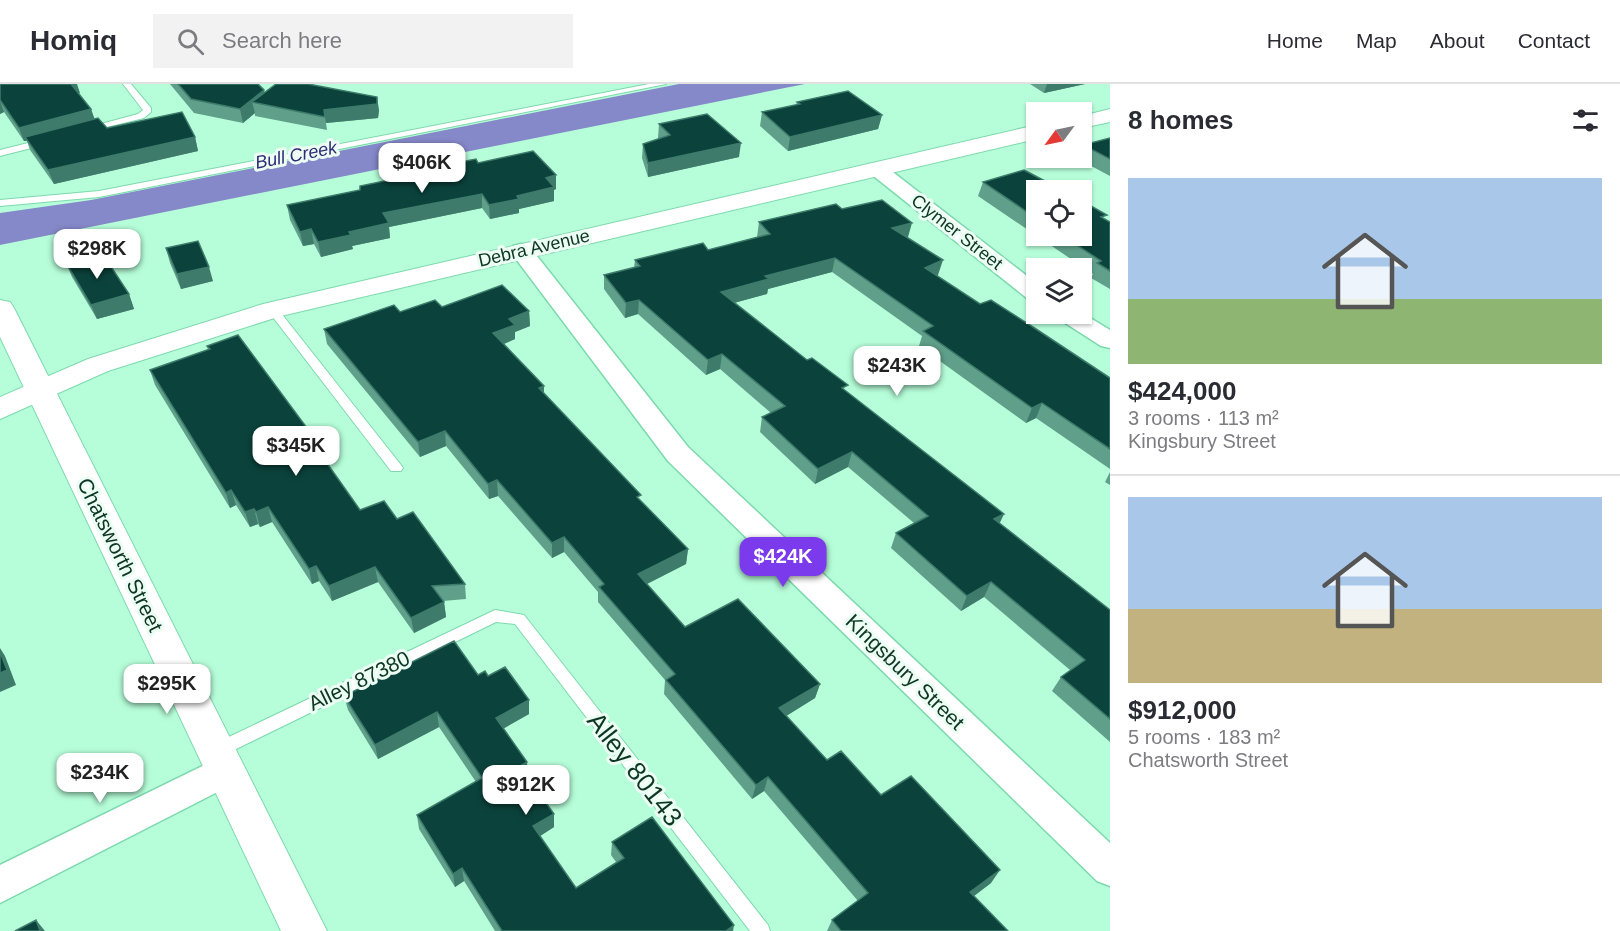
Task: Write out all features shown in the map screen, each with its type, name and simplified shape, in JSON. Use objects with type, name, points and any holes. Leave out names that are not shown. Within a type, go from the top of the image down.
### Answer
[{"type":"street","points":[[1092,120],[1110,115]]},
{"type":"street","name":"Debra Avenue","points":[[0,409],[39,389],[113,359],[273,310],[1026,134]]},
{"type":"street","name":"Clymer Street","points":[[878,170],[1026,286]]},
{"type":"street","name":"Kingsbury Street","points":[[521,251],[678,454],[1110,868]]},
{"type":"street","name":"Chatsworth Street","points":[[0,308],[304,931]]},
{"type":"street","points":[[1083,324],[1110,341]]},
{"type":"street","points":[[0,885],[220,761]]},
{"type":"lane","points":[[76,133],[141,116],[148,110],[127,84]]},
{"type":"lane","points":[[0,203],[99,194],[662,84]]},
{"type":"lane","points":[[0,153],[54,139]]},
{"type":"lane","points":[[273,310],[396,468]]},
{"type":"lane","name":"Alley 87380","points":[[220,761],[495,616],[505,616]]},
{"type":"lane","name":"Alley 80143","points":[[505,616],[519,619],[761,931]]},
{"type":"water","points":[[679,84],[805,84],[0,245],[0,213],[91,200]]},
{"type":"building","points":[[0,84],[71,84],[91,109],[19,128],[0,100]]},
{"type":"building","points":[[178,84],[258,84],[264,90],[240,109],[191,99]]},
{"type":"building","points":[[276,84],[308,84],[377,97],[377,104],[324,110],[325,117],[252,102]]},
{"type":"building","points":[[848,91],[882,115],[790,137],[762,112],[800,104],[797,102]]},
{"type":"building","points":[[182,112],[195,137],[48,170],[25,137],[98,118],[107,128]]},
{"type":"building","points":[[707,114],[741,143],[648,163],[643,144],[670,135],[659,124]]},
{"type":"building","points":[[1110,138],[1110,159],[1092,150],[1092,143]]},
{"type":"building","points":[[533,151],[556,175],[546,178],[554,187],[517,196],[519,199],[489,205],[482,194],[383,213],[389,223],[318,242],[311,229],[300,232],[287,205],[360,190],[360,186],[447,168],[445,165],[476,159],[478,163]]},
{"type":"building","points":[[1024,170],[1043,180],[1026,180],[1026,211],[983,182]]},
{"type":"building","points":[[882,200],[912,223],[892,228],[943,260],[925,268],[980,304],[991,300],[1110,378],[1110,449],[1042,403],[1032,408],[923,331],[933,326],[835,258],[765,276],[769,279],[721,292],[807,360],[812,358],[848,385],[842,388],[1004,514],[994,519],[1110,610],[1110,719],[1061,677],[1085,660],[991,582],[967,596],[896,533],[928,516],[852,452],[818,469],[762,417],[785,406],[722,354],[708,360],[639,300],[626,303],[604,275],[640,266],[635,260],[703,243],[708,250],[770,234],[759,222],[836,204],[842,209]]},
{"type":"building","points":[[1092,207],[1107,215],[1101,217],[1110,222],[1110,271],[1097,263],[1101,261],[1078,246],[1092,246]]},
{"type":"building","points":[[198,241],[209,267],[177,274],[166,248]]},
{"type":"building","points":[[95,254],[103,267],[110,265],[129,294],[91,305],[66,263]]},
{"type":"building","points":[[502,285],[529,311],[509,319],[515,325],[493,333],[544,386],[539,388],[641,495],[637,497],[688,549],[638,574],[685,627],[738,599],[820,684],[779,708],[827,760],[841,751],[881,795],[911,776],[1000,870],[970,892],[1008,931],[841,931],[832,920],[868,893],[768,777],[756,785],[666,680],[675,674],[599,587],[604,584],[564,537],[552,543],[497,480],[488,484],[445,431],[418,442],[324,329],[394,305],[400,312],[435,300],[442,307]]},
{"type":"building","points":[[238,335],[321,447],[317,449],[360,510],[384,501],[397,519],[413,512],[465,584],[432,586],[444,602],[411,618],[375,567],[329,586],[316,566],[309,569],[268,507],[256,512],[254,509],[245,512],[231,490],[226,493],[150,370],[210,349],[207,346]]},
{"type":"building","points":[[454,641],[478,675],[485,671],[488,676],[505,667],[529,700],[496,718],[527,762],[520,766],[554,814],[533,826],[576,888],[624,858],[612,842],[652,817],[734,925],[726,931],[502,931],[462,868],[453,874],[417,815],[482,778],[437,712],[375,745],[344,696]]},
{"type":"building","points":[[0,652],[7,670],[0,673]]},
{"type":"building","points":[[36,920],[40,931],[15,931]]},
{"type":"water label","name":"Bull Creek","points":[[296,155]]}]
